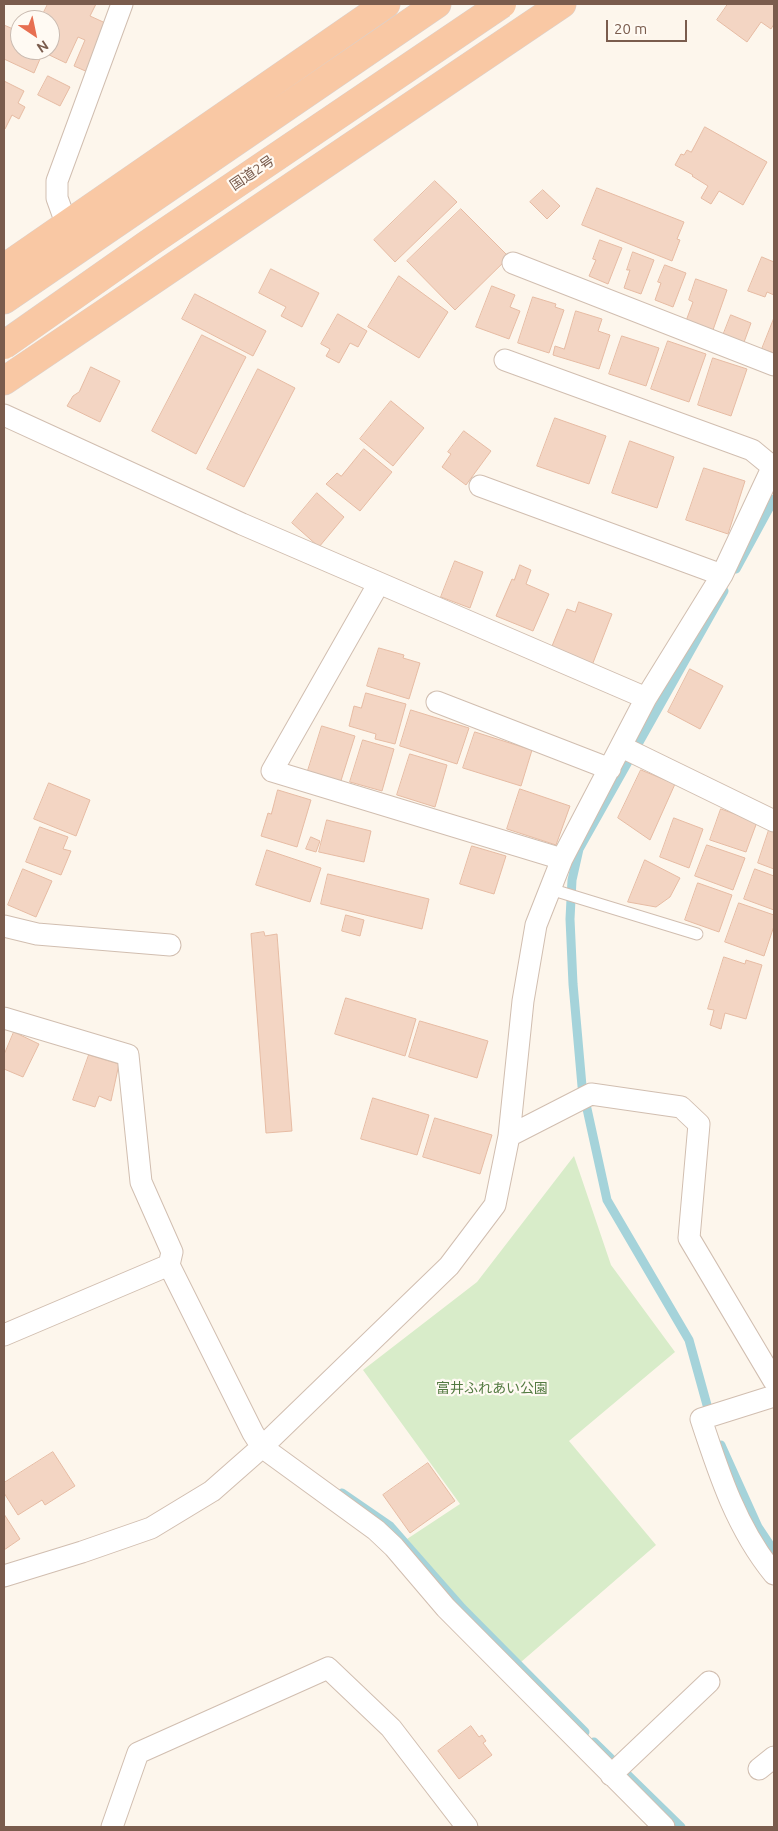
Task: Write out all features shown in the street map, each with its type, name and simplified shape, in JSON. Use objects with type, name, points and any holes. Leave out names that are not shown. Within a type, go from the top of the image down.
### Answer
[{"type":"highway","points":[[4,268],[66,223],[386,4]]},
{"type":"highway","points":[[4,300],[437,4]]},
{"type":"highway","name":"国道2号","points":[[4,345],[149,243],[502,4]]},
{"type":"highway","points":[[4,341],[13,375],[562,4]]},
{"type":"street","points":[[66,223],[57,198],[57,181],[122,4]]},
{"type":"street","points":[[513,263],[774,365]]},
{"type":"street","points":[[4,1576],[151,1528],[212,1491],[268,1441],[449,1266],[495,1205],[509,1136],[523,1001],[536,925],[562,860],[622,748],[646,698],[722,576],[774,467],[752,450],[505,360]]},
{"type":"street","points":[[4,415],[242,524],[646,698]]},
{"type":"street","points":[[480,486],[722,576]]},
{"type":"street","points":[[379,583],[272,771],[562,860]]},
{"type":"street","points":[[437,702],[610,769]]},
{"type":"street","points":[[622,748],[774,821]]},
{"type":"street","points":[[4,926],[37,934],[170,945]]},
{"type":"street","points":[[4,1018],[128,1055],[141,1182],[172,1252],[169,1265],[253,1433],[268,1441],[394,1547],[446,1608],[618,1768],[664,1827]]},
{"type":"street","points":[[509,1136],[585,1097],[681,1107],[699,1124],[689,1238],[774,1381]]},
{"type":"street","points":[[4,1335],[169,1265]]},
{"type":"street","points":[[774,1396],[701,1418],[718,1472],[739,1522],[764,1562],[774,1574]]},
{"type":"street","points":[[112,1827],[138,1753],[328,1668],[391,1728],[466,1827]]},
{"type":"street","points":[[618,1768],[709,1682]]},
{"type":"lane","points":[[552,889],[696,934]]},
{"type":"green space","name":"富井ふれあい公園","points":[[574,1156],[611,1265],[675,1352],[569,1441],[656,1545],[521,1662],[464,1606],[407,1539],[460,1504],[363,1370],[477,1282]]},
{"type":"building","points":[[48,4],[96,4],[90,16],[112,26],[90,73],[74,66],[85,40],[78,37],[66,63],[60,60],[60,10],[45,10]]},
{"type":"building","points":[[728,4],[774,4],[774,24],[771,29],[761,22],[747,42],[717,20]]},
{"type":"building","points":[[4,25],[10,28],[10,60],[40,60],[34,73],[4,59]]},
{"type":"building","points":[[48,76],[70,87],[60,106],[38,95]]},
{"type":"building","points":[[4,81],[24,91],[18,103],[25,107],[19,119],[12,115],[5,129],[4,128]]},
{"type":"building","points":[[705,127],[767,162],[743,205],[719,191],[711,204],[701,198],[708,186],[675,165],[681,154],[684,155],[687,150],[691,152]]},
{"type":"building","points":[[435,181],[457,202],[395,262],[374,240]]},
{"type":"building","points":[[597,188],[684,222],[677,239],[680,240],[672,261],[582,225]]},
{"type":"building","points":[[543,190],[560,206],[547,219],[530,202]]},
{"type":"building","points":[[461,209],[509,257],[455,310],[407,261]]},
{"type":"building","points":[[600,240],[622,248],[608,284],[589,276],[596,260],[593,259]]},
{"type":"building","points":[[633,252],[654,260],[641,294],[624,288]]},
{"type":"building","points":[[762,257],[774,262],[774,295],[767,292],[765,297],[748,291]]},
{"type":"building","points":[[665,265],[686,273],[673,307],[655,300],[661,283],[658,282]]},
{"type":"building","points":[[271,269],[319,293],[302,327],[281,316],[286,307],[259,293]]},
{"type":"building","points":[[399,276],[448,312],[419,358],[368,327]]},
{"type":"building","points":[[696,279],[727,290],[713,330],[686,321],[693,302],[689,300]]},
{"type":"building","points":[[492,286],[515,295],[510,307],[520,311],[509,339],[476,327]]},
{"type":"building","points":[[195,294],[266,331],[253,356],[182,319]]},
{"type":"building","points":[[533,297],[556,304],[555,307],[564,310],[549,353],[518,343]]},
{"type":"building","points":[[576,311],[602,319],[598,331],[610,335],[599,369],[553,355],[555,346],[564,349]]},
{"type":"building","points":[[338,314],[367,331],[358,347],[350,343],[339,363],[326,356],[330,349],[321,344]]},
{"type":"building","points":[[731,315],[751,323],[743,345],[722,338]]},
{"type":"building","points":[[774,318],[774,353],[762,349]]},
{"type":"building","points":[[202,335],[246,357],[196,454],[152,431]]},
{"type":"building","points":[[622,336],[659,348],[646,386],[609,374]]},
{"type":"building","points":[[668,341],[706,354],[689,402],[651,389]]},
{"type":"building","points":[[713,358],[747,369],[731,416],[698,405]]},
{"type":"building","points":[[91,367],[120,381],[100,422],[67,406],[73,396],[79,392]]},
{"type":"building","points":[[258,369],[295,388],[244,487],[207,469]]},
{"type":"building","points":[[391,401],[424,428],[393,466],[360,439]]},
{"type":"building","points":[[555,418],[606,436],[589,484],[537,466]]},
{"type":"building","points":[[464,431],[491,451],[466,485],[442,467],[451,454],[448,452]]},
{"type":"building","points":[[630,441],[674,457],[657,508],[612,493]]},
{"type":"building","points":[[364,449],[392,472],[360,511],[326,484],[337,473],[341,476]]},
{"type":"building","points":[[704,468],[745,481],[728,534],[686,520]]},
{"type":"building","points":[[317,493],[344,517],[319,547],[292,523]]},
{"type":"building","points":[[455,561],[483,572],[470,608],[441,597]]},
{"type":"building","points":[[520,565],[531,570],[526,584],[549,594],[533,631],[496,616]]},
{"type":"building","points":[[579,602],[612,614],[591,668],[550,651],[567,609],[575,612]]},
{"type":"building","points":[[379,648],[404,655],[403,658],[420,663],[409,699],[367,686]]},
{"type":"building","points":[[690,669],[723,686],[700,729],[668,712]]},
{"type":"building","points":[[366,693],[406,704],[395,744],[375,739],[376,734],[349,726],[354,706],[361,708]]},
{"type":"building","points":[[411,710],[469,728],[457,764],[400,746]]},
{"type":"building","points":[[322,726],[355,736],[339,787],[306,777]]},
{"type":"building","points":[[475,732],[532,750],[521,786],[463,768]]},
{"type":"building","points":[[363,740],[394,749],[382,791],[350,782]]},
{"type":"building","points":[[410,754],[447,765],[435,807],[397,795]]},
{"type":"building","points":[[641,770],[675,784],[650,840],[618,818]]},
{"type":"building","points":[[49,783],[90,800],[76,836],[34,819]]},
{"type":"building","points":[[520,789],[570,806],[556,845],[507,829]]},
{"type":"building","points":[[278,790],[311,800],[297,847],[261,836],[268,813],[271,814]]},
{"type":"building","points":[[721,809],[757,822],[746,852],[710,840]]},
{"type":"building","points":[[674,818],[703,829],[689,868],[660,857]]},
{"type":"building","points":[[327,820],[371,831],[364,862],[319,852]]},
{"type":"building","points":[[40,827],[68,837],[63,849],[71,851],[61,875],[26,862]]},
{"type":"building","points":[[769,830],[774,832],[774,869],[758,863]]},
{"type":"building","points":[[311,837],[320,841],[316,852],[306,849]]},
{"type":"building","points":[[707,845],[745,858],[733,890],[695,876]]},
{"type":"building","points":[[472,846],[506,856],[494,894],[460,884]]},
{"type":"building","points":[[267,850],[321,868],[310,902],[256,885]]},
{"type":"building","points":[[645,860],[680,878],[670,897],[656,907],[628,902]]},
{"type":"building","points":[[23,869],[52,881],[36,917],[8,905]]},
{"type":"building","points":[[755,869],[774,876],[774,910],[744,899]]},
{"type":"building","points":[[328,874],[429,899],[422,929],[321,904]]},
{"type":"building","points":[[698,883],[732,895],[719,932],[685,920]]},
{"type":"building","points":[[739,903],[774,915],[774,926],[764,956],[725,942]]},
{"type":"building","points":[[346,915],[364,920],[360,936],[342,931]]},
{"type":"building","points":[[264,932],[265,936],[277,934],[292,1131],[266,1133],[251,934]]},
{"type":"building","points":[[724,957],[745,964],[746,960],[762,965],[746,1019],[725,1013],[721,1029],[710,1025],[714,1010],[708,1009]]},
{"type":"building","points":[[346,998],[416,1019],[405,1056],[335,1034]]},
{"type":"building","points":[[420,1021],[488,1041],[477,1078],[409,1057]]},
{"type":"building","points":[[14,1032],[39,1044],[23,1077],[4,1069],[4,1055]]},
{"type":"building","points":[[89,1055],[119,1064],[111,1101],[99,1096],[95,1107],[73,1100]]},
{"type":"building","points":[[373,1098],[429,1115],[417,1155],[361,1139]]},
{"type":"building","points":[[435,1118],[492,1135],[480,1174],[423,1157]]},
{"type":"building","points":[[53,1452],[75,1486],[45,1505],[42,1500],[18,1515],[4,1493],[4,1483]]},
{"type":"building","points":[[428,1463],[455,1501],[410,1533],[383,1495]]},
{"type":"building","points":[[4,1514],[20,1539],[4,1550]]},
{"type":"building","points":[[471,1726],[479,1737],[482,1735],[486,1741],[483,1743],[492,1755],[459,1779],[438,1751]]},
{"type":"waterway","points":[[736,569],[774,499]]},
{"type":"waterway","points":[[707,1405],[689,1340],[607,1200],[582,1086],[573,984],[570,919],[572,880],[579,849],[724,591]]},
{"type":"waterway","points":[[721,1445],[758,1527],[774,1551]]},
{"type":"waterway","points":[[342,1493],[390,1526],[462,1608],[585,1732]]},
{"type":"waterway","points":[[594,1742],[681,1827]]}]
